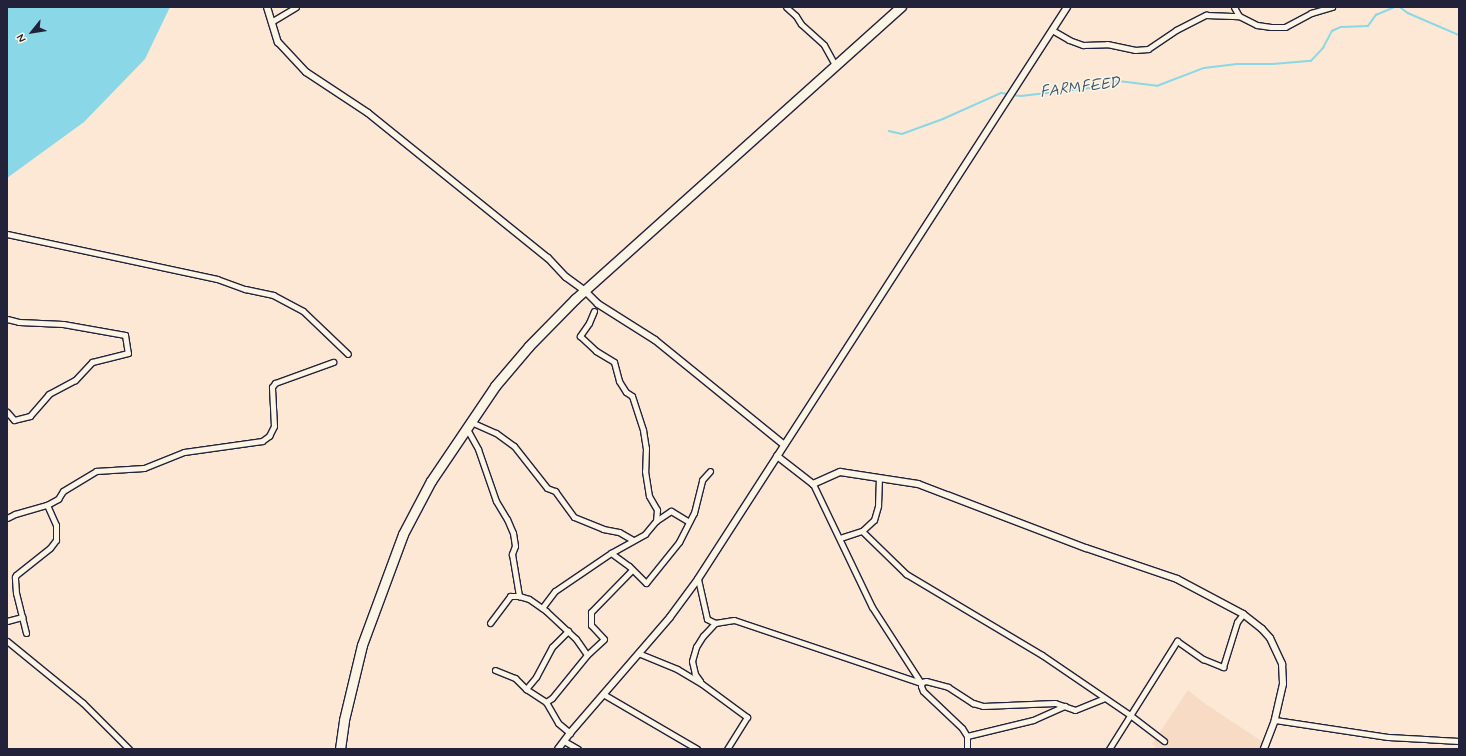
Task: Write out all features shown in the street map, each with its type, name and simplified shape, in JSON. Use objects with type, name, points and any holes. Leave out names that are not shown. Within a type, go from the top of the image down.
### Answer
[{"type":"highway","points":[[340,749],[356,667],[369,622],[403,534],[420,502],[469,425],[500,380],[530,346],[584,291],[901,7]]},
{"type":"street","points":[[267,7],[278,42],[306,72],[368,112],[548,258],[566,277],[598,304],[655,340],[784,445]]},
{"type":"street","points":[[271,22],[296,7]]},
{"type":"street","points":[[786,7],[796,16],[800,24],[824,45],[835,65]]},
{"type":"street","points":[[558,749],[603,694],[670,617],[698,579],[1013,93],[1066,7]]},
{"type":"street","points":[[1234,7],[1239,16]]},
{"type":"street","points":[[1052,30],[1069,40],[1083,45],[1107,44],[1135,50],[1148,49],[1176,30],[1206,16],[1239,16],[1258,25],[1285,27],[1311,13],[1332,7]]},
{"type":"street","points":[[7,234],[217,279],[245,289],[273,295],[303,311],[348,354]]},
{"type":"street","points":[[594,311],[589,323],[580,336],[596,351],[614,362],[620,381],[626,392],[632,396],[643,430],[646,448],[645,471],[649,496],[657,510],[656,521]]},
{"type":"street","points":[[7,319],[19,322],[63,324],[125,335],[128,353],[92,362],[75,380],[49,394],[30,416],[14,420],[7,412]]},
{"type":"street","points":[[7,518],[28,509],[47,506],[58,499],[63,491],[96,471],[144,468],[184,452],[262,441],[269,436],[274,426],[272,387],[276,383],[333,362]]},
{"type":"street","points":[[469,425],[496,433],[514,446],[547,488],[555,491],[574,517],[603,529],[619,532],[633,540]]},
{"type":"street","points":[[469,425],[496,501],[508,519],[513,533],[515,546],[512,554],[520,596]]},
{"type":"street","points":[[777,456],[813,484],[872,607],[921,683],[923,691],[962,728],[967,736],[967,749]]},
{"type":"street","points":[[610,553],[646,583],[679,542],[694,513],[702,480],[710,470]]},
{"type":"street","points":[[813,484],[840,472],[918,484],[1086,548],[1177,578],[1243,614],[1262,629],[1270,638],[1282,664],[1283,684],[1275,720],[1264,749]]},
{"type":"street","points":[[840,538],[862,531],[874,520],[878,506],[879,479]]},
{"type":"street","points":[[26,634],[16,593],[16,575],[44,554],[56,540],[56,525],[47,506]]},
{"type":"street","points":[[542,608],[555,591],[610,553],[645,534],[656,521],[670,511],[690,522]]},
{"type":"street","points":[[862,531],[906,574],[1042,655],[1130,715],[1164,741]]},
{"type":"street","points":[[546,702],[552,698],[587,655],[604,639],[591,625],[591,612],[632,570]]},
{"type":"street","points":[[698,579],[707,619],[715,623],[734,620],[921,683],[926,681],[942,684],[973,702],[984,706],[1055,703],[1075,710],[1104,698]]},
{"type":"street","points":[[490,623],[510,596],[520,596],[529,599],[542,608],[568,631],[587,655]]},
{"type":"street","points":[[1109,749],[1177,641],[1203,659],[1223,667],[1237,622],[1243,614]]},
{"type":"street","points":[[7,620],[22,617]]},
{"type":"street","points":[[702,684],[695,674],[692,661],[696,647],[703,636],[715,623]]},
{"type":"street","points":[[526,689],[536,677],[552,647],[568,631]]},
{"type":"street","points":[[7,641],[83,703],[129,749]]},
{"type":"street","points":[[638,653],[677,669],[702,684],[747,717],[727,749]]},
{"type":"street","points":[[495,670],[515,678],[526,689],[546,702],[558,723],[570,733]]},
{"type":"street","points":[[603,694],[697,749]]},
{"type":"street","points":[[967,736],[1033,720],[1065,706]]},
{"type":"street","points":[[1275,720],[1388,737],[1459,741]]},
{"type":"street","points":[[564,741],[578,749]]},
{"type":"shaded area","points":[[1188,690],[1204,703],[1266,744],[1264,749],[1157,749],[1152,744]]},
{"type":"water","points":[[7,7],[170,7],[145,59],[84,122],[7,178]]},
{"type":"waterway","name":"FARMFEED","points":[[1013,95],[1021,96],[1090,88],[1119,81],[1157,86],[1204,68],[1237,64],[1273,64],[1311,61],[1323,48],[1332,31],[1341,27],[1368,26],[1376,15],[1395,7]]},
{"type":"waterway","name":"FARMFEED","points":[[1400,7],[1408,13],[1459,35]]},
{"type":"waterway","name":"FARMFEED","points":[[889,131],[902,134],[943,119],[1001,93],[1009,94]]}]
